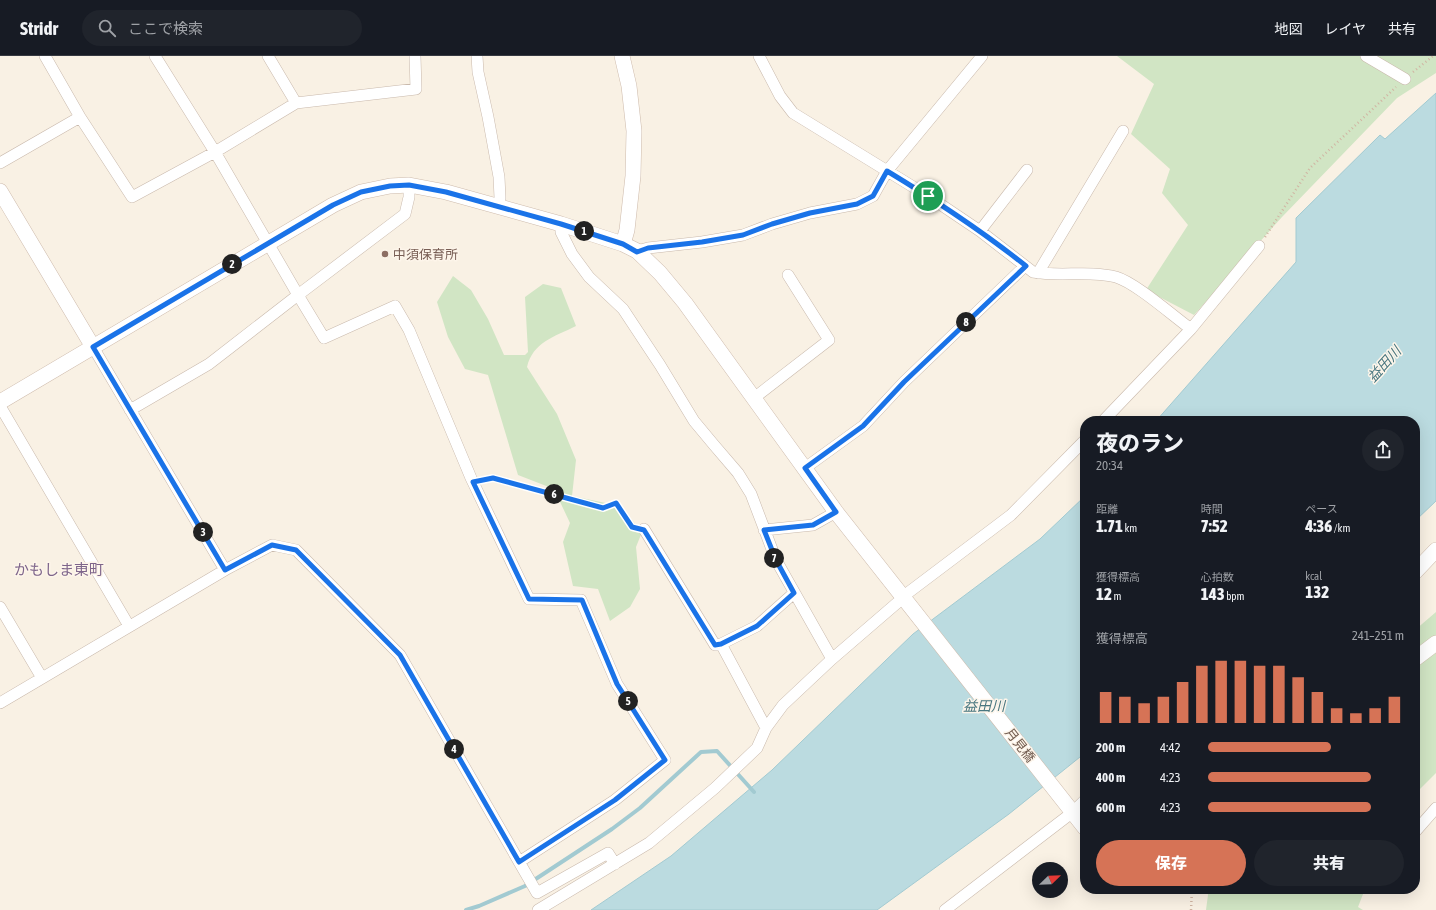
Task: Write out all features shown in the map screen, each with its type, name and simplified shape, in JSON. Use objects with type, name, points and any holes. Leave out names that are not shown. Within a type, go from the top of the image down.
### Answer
[{"type":"street","points":[[45,56],[80,117],[132,197],[215,152],[296,103],[416,88],[415,56]]},
{"type":"street","points":[[155,56],[215,152],[324,338],[395,306],[409,330],[473,482],[529,599],[582,600],[617,684],[665,760],[615,800],[519,862]]},
{"type":"street","points":[[268,56],[296,103]]},
{"type":"street","points":[[476,56],[500,177],[499,207]]},
{"type":"street","points":[[622,56],[629,86],[634,131],[633,176],[627,230],[623,244]]},
{"type":"street","points":[[759,56],[780,96],[793,113],[928,196],[980,231],[1033,272],[1096,274],[1117,278],[1137,288],[1191,330]]},
{"type":"street","points":[[637,252],[648,248],[702,242],[743,235],[772,224],[810,213],[857,204],[873,196],[887,171],[982,56]]},
{"type":"street","points":[[1366,56],[1405,79]]},
{"type":"street","points":[[0,163],[80,117]]},
{"type":"street","points":[[1038,272],[1123,131]]},
{"type":"street","points":[[980,231],[1027,170]]},
{"type":"street","points":[[130,410],[208,364],[405,214],[409,197],[409,185]]},
{"type":"street","name":"月見橋","points":[[0,402],[267,243],[333,205],[361,192],[390,186],[409,185],[446,192],[561,224],[623,244],[637,252],[660,273],[685,304],[836,512],[1080,821]]},
{"type":"street","points":[[0,191],[225,570]]},
{"type":"street","points":[[561,224],[561,232],[572,254],[588,277],[623,309],[660,365],[694,421],[738,473],[751,494],[776,560],[832,659]]},
{"type":"street","points":[[1108,416],[1191,330],[1259,246]]},
{"type":"street","points":[[805,468],[863,426],[904,382],[1026,266]]},
{"type":"street","points":[[754,398],[829,340],[788,275]]},
{"type":"street","points":[[0,406],[129,626]]},
{"type":"street","points":[[909,592],[1011,515],[1080,445]]},
{"type":"street","points":[[764,530],[813,525],[836,512]]},
{"type":"street","points":[[644,530],[715,645],[721,644],[757,626],[794,593]]},
{"type":"street","points":[[0,703],[225,570],[272,545],[296,550],[400,655],[537,893],[608,853],[615,864]]},
{"type":"street","points":[[1420,567],[1436,550]]},
{"type":"street","points":[[538,910],[649,843],[715,788],[757,748],[766,728],[783,705],[832,659],[897,603]]},
{"type":"street","points":[[0,607],[42,678]]},
{"type":"street","points":[[1420,655],[1436,643]]},
{"type":"street","points":[[721,644],[766,728]]},
{"type":"street","points":[[945,910],[1070,808],[1080,803]]},
{"type":"street","points":[[1420,826],[1436,808]]},
{"type":"path","points":[[1259,246],[1310,168],[1405,79],[1433,56]]},
{"type":"path","points":[[473,482],[493,478],[603,508],[616,503],[632,527],[644,530]]},
{"type":"path","points":[[1191,910],[1192,894]]},
{"type":"green space","points":[[1117,56],[1436,56],[1436,73],[1397,98],[1282,217],[1194,315],[1146,290],[1188,225],[1162,193],[1170,169],[1131,134],[1154,84]]},
{"type":"green space","points":[[453,276],[471,290],[488,319],[504,355],[525,355],[528,352],[525,297],[543,284],[561,288],[576,326],[552,337],[539,346],[530,359],[527,367],[557,414],[576,460],[572,496],[620,506],[642,532],[636,547],[640,589],[630,607],[610,621],[598,589],[573,586],[563,542],[570,523],[554,489],[518,475],[488,375],[465,369],[448,337],[437,302]]},
{"type":"green space","points":[[1436,612],[1436,773],[1420,789],[1420,626]]},
{"type":"green space","points":[[1363,894],[1358,907],[1363,910],[1206,910],[1208,895]]},
{"type":"water","name":"益田川","points":[[1436,93],[1436,501],[1420,516],[1420,416],[1160,416],[1296,262],[1296,218],[1380,135],[1385,139]]},
{"type":"water","name":"益田川","points":[[1080,501],[1080,757],[1009,814],[877,910],[591,910],[671,856],[772,770],[913,634],[1040,539]]},
{"type":"waterway","points":[[466,910],[525,886],[612,829],[640,808],[701,752],[717,751],[754,792]]},
{"type":"place","name":"中須保育所","points":[[385,254]]},
{"type":"district","name":"かもしま東町","points":[[59,569]]},
{"type":"route","points":[[887,171],[928,196],[980,231],[1026,266],[904,382],[863,426],[805,468],[836,512],[813,525],[764,530],[776,560],[794,593],[757,626],[721,644],[715,645],[644,530],[632,527],[616,503],[603,508],[542,490],[493,478],[473,482],[529,599],[582,600],[617,684],[665,760],[615,800],[519,862],[400,655],[296,550],[272,545],[225,570],[93,347],[333,205],[361,192],[390,186],[409,185],[446,192],[561,224],[623,244],[637,252],[648,248],[702,242],[743,235],[772,224],[810,213],[857,204],[873,196],[887,171]]}]
